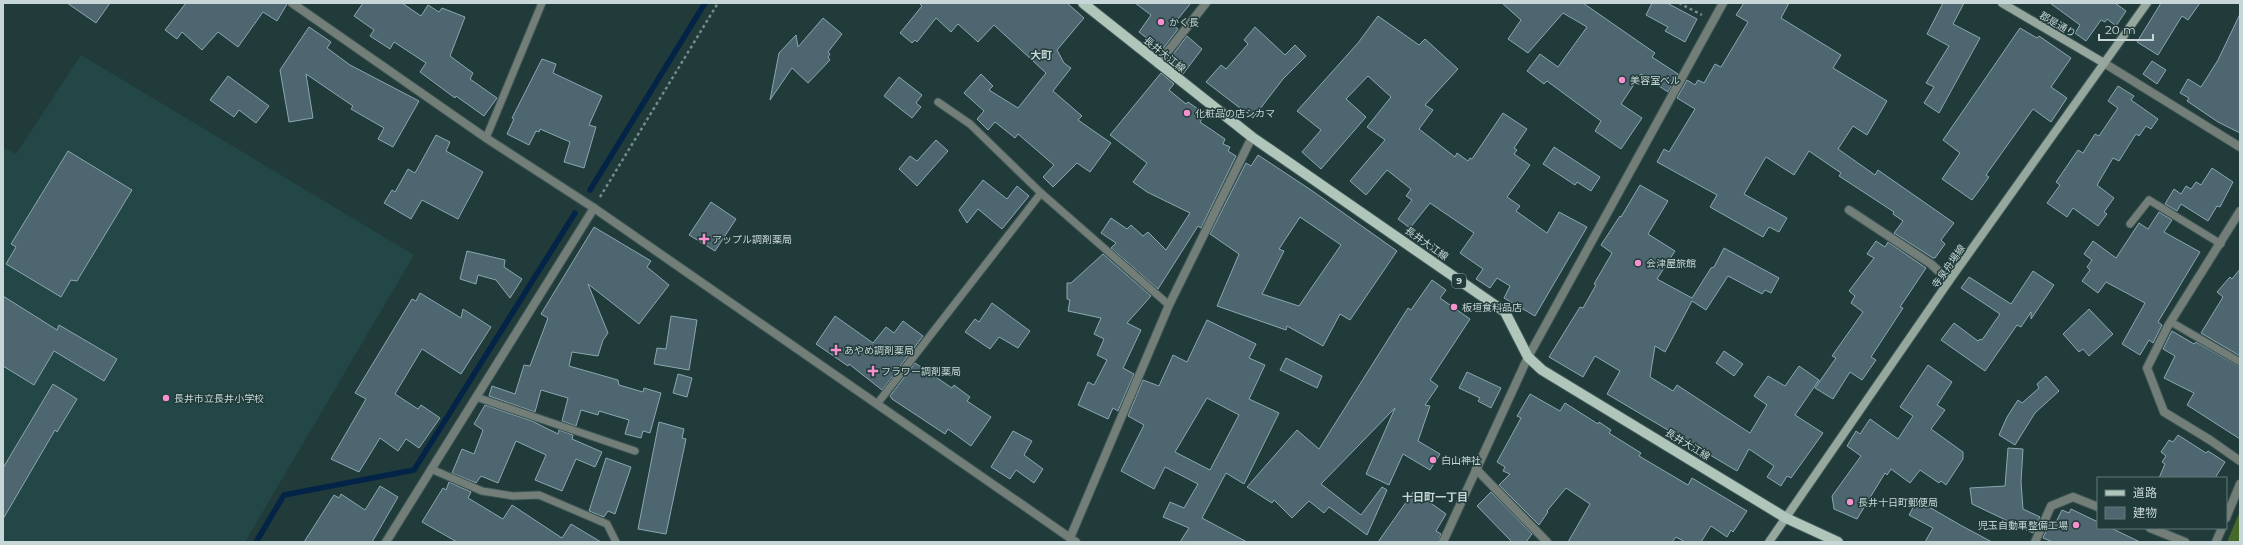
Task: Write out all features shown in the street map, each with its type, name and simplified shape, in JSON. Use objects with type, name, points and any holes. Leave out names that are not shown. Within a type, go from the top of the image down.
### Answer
[{"type":"main road","name":"長井大江線","points":[[1083,3],[1158,64],[1252,137],[1505,312],[1528,357],[1542,370],[1786,518],[1838,542]]},
{"type":"main road","name":"郡是通り","points":[[2002,3],[2104,63]]},
{"type":"main road","name":"寺泉舟場線","points":[[1769,542],[1949,281],[2147,3]]},
{"type":"street","points":[[292,3],[486,138],[594,208],[1073,540],[1169,305],[1252,137]]},
{"type":"street","points":[[1158,64],[1206,3]]},
{"type":"street","points":[[1443,542],[1528,357],[1722,3]]},
{"type":"street","points":[[2104,63],[2240,146]]},
{"type":"street","points":[[386,542],[594,208]]},
{"type":"street","points":[[1849,210],[1931,264],[1949,281]]},
{"type":"street","points":[[2240,211],[2171,322],[2147,368],[2164,412],[2240,461]]},
{"type":"street","points":[[1476,469],[1547,542]]},
{"type":"street","points":[[2227,516],[2240,484]]},
{"type":"street","points":[[2035,542],[2051,506],[2073,497],[2097,507]]},
{"type":"street","points":[[2152,529],[2185,542]]},
{"type":"street","points":[[2216,542],[2222,529]]},
{"type":"lane","points":[[486,138],[542,3]]},
{"type":"lane","points":[[938,102],[970,124],[1041,193],[1169,305]]},
{"type":"lane","points":[[877,404],[1041,193]]},
{"type":"lane","points":[[2130,224],[2149,200],[2220,244]]},
{"type":"lane","points":[[2171,322],[2240,362]]},
{"type":"lane","points":[[476,397],[635,451]]},
{"type":"lane","points":[[431,469],[482,491],[513,496],[539,495],[607,524],[616,542]]},
{"type":"path","points":[[594,208],[718,3]]},
{"type":"path","points":[[1679,3],[1713,21]]},
{"type":"shaded area","name":"長井市立長井小学校","points":[[81,55],[414,255],[245,542],[3,542],[3,147],[16,154]]},
{"type":"green space","points":[[2240,511],[2240,542],[2227,542]]},
{"type":"building","points":[[67,3],[110,3],[96,23]]},
{"type":"building","points":[[186,3],[287,4],[277,21],[263,12],[238,47],[218,32],[202,50],[182,32],[177,39],[165,30]]},
{"type":"building","points":[[363,3],[402,3],[421,16],[428,5],[439,12],[442,8],[465,17],[450,56],[473,73],[470,79],[497,98],[484,116],[456,96],[455,98],[420,72],[426,63],[394,42],[390,49],[370,36],[374,30],[354,16]]},
{"type":"building","points":[[919,3],[1067,3],[1084,18],[1057,50],[1064,63],[1071,68],[1053,91],[1082,116],[1078,120],[1111,143],[1090,172],[1077,163],[1053,187],[1043,177],[1054,165],[1018,134],[1015,138],[995,122],[988,130],[977,119],[984,111],[964,93],[981,74],[993,86],[989,90],[1018,108],[1046,73],[994,25],[978,42],[958,24],[951,32],[936,18],[917,42],[915,40],[912,43],[900,33],[922,6]]},
{"type":"building","name":"かく長","points":[[1135,3],[1191,3],[1173,25],[1178,29],[1162,50],[1139,32],[1151,15]]},
{"type":"building","points":[[1502,3],[1583,3],[1655,53],[1652,57],[1678,74],[1668,92],[1641,74],[1621,104],[1642,118],[1621,149],[1595,131],[1601,121],[1547,81],[1544,84],[1527,71],[1540,54],[1558,67],[1587,27],[1563,13],[1528,53],[1508,39],[1521,20]]},
{"type":"building","points":[[1652,3],[1667,3],[1697,19],[1685,42],[1665,31],[1668,27],[1646,15]]},
{"type":"building","points":[[1744,3],[1789,3],[1781,18],[1841,55],[1833,68],[1887,101],[1867,135],[1853,126],[1838,149],[1875,175],[1878,170],[1954,223],[1941,240],[1945,244],[1935,258],[1894,233],[1903,221],[1893,214],[1894,212],[1839,176],[1841,173],[1809,151],[1794,175],[1766,157],[1744,194],[1787,218],[1779,232],[1769,227],[1763,237],[1710,207],[1717,195],[1657,162],[1664,149],[1669,152],[1695,109],[1677,98],[1687,80],[1695,85],[1698,80],[1704,83],[1715,64],[1721,67],[1748,22],[1736,15]]},
{"type":"building","points":[[1943,3],[1964,3],[1953,24],[1980,38],[1939,113],[1924,103],[1934,87],[1926,83],[1949,46],[1927,34]]},
{"type":"building","points":[[2050,3],[2115,3],[2126,11],[2116,26],[2107,19],[2105,22],[2101,20],[2086,41],[2075,33],[2080,25]]},
{"type":"building","points":[[2161,3],[2200,3],[2188,20],[2182,16],[2158,55],[2137,42]]},
{"type":"building","points":[[2240,14],[2240,133],[2218,122],[2187,101],[2189,98],[2180,93],[2188,79],[2201,87],[2218,60]]},
{"type":"building","points":[[1378,16],[1419,45],[1425,39],[1458,69],[1425,105],[1433,110],[1419,129],[1455,157],[1457,153],[1468,161],[1470,158],[1472,159],[1503,113],[1527,129],[1514,148],[1517,150],[1514,154],[1530,165],[1507,197],[1520,206],[1516,211],[1547,233],[1559,212],[1587,227],[1535,316],[1504,298],[1510,286],[1497,278],[1490,288],[1476,279],[1483,269],[1460,253],[1474,233],[1430,203],[1410,228],[1398,219],[1412,200],[1406,196],[1411,189],[1387,170],[1366,195],[1350,181],[1385,140],[1367,127],[1391,97],[1368,76],[1346,99],[1366,117],[1321,169],[1302,152],[1321,130],[1297,111],[1358,43]]},
{"type":"building","points":[[823,18],[842,34],[828,52],[830,54],[828,57],[830,60],[808,83],[792,68],[770,100],[779,53],[796,35],[798,47]]},
{"type":"building","points":[[309,27],[331,42],[327,48],[350,65],[419,101],[393,147],[378,139],[384,128],[351,109],[353,106],[306,74],[313,118],[289,122],[280,70]]},
{"type":"building","points":[[1255,27],[1285,55],[1295,45],[1306,56],[1283,79],[1253,118],[1206,82],[1221,65],[1226,69],[1248,44],[1244,40]]},
{"type":"building","points":[[2020,28],[2037,38],[2039,36],[2071,58],[2051,87],[2067,98],[2051,122],[2033,109],[1986,175],[1989,177],[1972,200],[1942,179],[1960,153],[1943,140]]},
{"type":"building","points":[[1187,36],[1202,49],[1183,74],[1169,63],[1173,58],[1171,57]]},
{"type":"building","points":[[542,59],[556,64],[553,73],[602,96],[589,125],[596,127],[584,168],[564,162],[570,142],[540,129],[539,132],[536,131],[529,145],[507,134],[514,119],[512,118]]},
{"type":"building","points":[[2152,61],[2166,70],[2157,84],[2143,74]]},
{"type":"building","points":[[1161,73],[1174,84],[1169,90],[1186,104],[1188,102],[1205,114],[1200,122],[1225,139],[1223,144],[1230,147],[1228,151],[1236,156],[1201,228],[1198,226],[1158,289],[1111,248],[1116,243],[1101,233],[1111,218],[1127,229],[1131,225],[1143,236],[1148,232],[1166,250],[1190,213],[1147,192],[1133,182],[1147,163],[1110,135]]},
{"type":"building","points":[[228,76],[269,106],[256,123],[239,110],[234,117],[210,100]]},
{"type":"building","points":[[899,77],[922,95],[916,103],[921,107],[912,118],[884,96]]},
{"type":"building","points":[[2118,86],[2134,96],[2131,100],[2158,119],[2151,129],[2146,126],[2139,136],[2136,134],[2119,161],[2113,158],[2097,185],[2114,198],[2104,212],[2107,214],[2098,226],[2073,208],[2067,217],[2047,203],[2060,185],[2056,182],[2078,150],[2083,153],[2095,134],[2099,136],[2118,108],[2108,101]]},
{"type":"building","points":[[436,135],[450,142],[446,151],[483,172],[458,219],[422,200],[411,219],[384,203],[392,190],[395,192],[408,169],[415,173]]},
{"type":"building","points":[[936,140],[948,151],[917,186],[899,169],[910,156],[917,161]]},
{"type":"building","points":[[1554,147],[1600,177],[1591,191],[1577,182],[1575,185],[1543,164]]},
{"type":"building","points":[[68,151],[132,190],[77,281],[71,280],[61,297],[6,264],[16,247],[11,244]]},
{"type":"building","points":[[1258,155],[1311,190],[1397,251],[1350,320],[1340,314],[1323,346],[1287,326],[1286,330],[1217,306],[1239,254],[1210,234],[1246,163],[1251,166]],"holes":[[[1300,217],[1341,245],[1299,306],[1262,294],[1284,251],[1279,249]]]},
{"type":"building","points":[[2212,168],[2233,182],[2220,207],[2217,206],[2208,221],[2181,204],[2177,211],[2165,204],[2174,189],[2181,194],[2186,186],[2191,189],[2196,182],[2201,185]]},
{"type":"building","points":[[983,180],[1007,199],[1017,186],[1029,196],[1002,229],[978,209],[967,223],[959,210]]},
{"type":"building","points":[[1640,185],[1668,201],[1648,234],[1675,251],[1657,279],[1692,298],[1711,268],[1714,267],[1724,248],[1779,278],[1771,293],[1765,290],[1762,294],[1728,276],[1706,310],[1692,301],[1665,352],[1655,346],[1650,377],[1673,391],[1677,385],[1750,433],[1767,405],[1754,396],[1768,376],[1785,386],[1799,366],[1819,380],[1795,415],[1823,433],[1791,478],[1787,476],[1781,486],[1767,477],[1774,466],[1749,449],[1737,471],[1607,394],[1620,371],[1595,356],[1583,377],[1549,357],[1580,307],[1583,308],[1596,285],[1594,284],[1612,253],[1601,245],[1620,216],[1621,217]]},
{"type":"building","points":[[711,202],[736,219],[715,251],[689,235]]},
{"type":"building","points":[[2159,212],[2172,220],[2164,232],[2200,252],[2158,322],[2162,325],[2153,343],[2149,340],[2140,355],[2122,344],[2145,303],[2106,282],[2098,293],[2082,281],[2090,270],[2087,267],[2092,260],[2084,254],[2093,241],[2116,258],[2139,223],[2148,229]]},
{"type":"building","points":[[594,227],[651,261],[647,267],[669,285],[639,324],[588,284],[608,333],[603,340],[598,356],[572,352],[569,366],[618,380],[619,385],[643,392],[644,388],[661,393],[650,433],[643,431],[641,438],[625,434],[629,420],[599,411],[598,415],[581,410],[576,426],[562,421],[568,398],[541,390],[535,412],[489,396],[492,386],[515,394],[524,365],[530,366],[548,318],[541,314]]},
{"type":"building","points":[[1876,241],[1885,247],[1888,242],[1926,268],[1900,307],[1903,308],[1871,357],[1876,360],[1862,380],[1850,372],[1833,399],[1815,388],[1836,358],[1832,356],[1863,312],[1851,303],[1855,296],[1849,291],[1874,258],[1867,254]]},
{"type":"building","points":[[467,251],[505,260],[504,267],[522,279],[510,298],[496,280],[478,275],[476,284],[460,279]]},
{"type":"building","points":[[1103,254],[1151,296],[1127,323],[1141,330],[1123,368],[1134,374],[1118,411],[1113,408],[1108,419],[1078,405],[1088,382],[1094,385],[1107,360],[1097,355],[1104,339],[1094,334],[1101,318],[1068,311],[1070,300],[1067,299],[1067,283],[1071,283]]},
{"type":"building","points":[[2240,269],[2240,356],[2201,333],[2223,297],[2217,292],[2230,277],[2232,279]]},
{"type":"building","points":[[2033,271],[2054,285],[2031,319],[2031,312],[2021,327],[2017,325],[1985,371],[1941,340],[1954,323],[1978,341],[1980,339],[1982,340],[2000,314],[1961,288],[1969,277],[2011,304]]},
{"type":"building","points":[[1432,280],[1446,290],[1440,298],[1470,319],[1430,380],[1438,386],[1425,405],[1430,406],[1418,441],[1440,454],[1430,470],[1403,454],[1389,485],[1366,474],[1395,408],[1321,484],[1361,515],[1382,487],[1387,490],[1367,535],[1329,507],[1324,513],[1309,501],[1292,518],[1274,500],[1272,503],[1247,487],[1297,430],[1319,449],[1408,308],[1411,310]]},
{"type":"building","points":[[420,293],[461,318],[463,309],[491,327],[461,374],[422,349],[395,394],[418,409],[421,405],[440,418],[419,448],[406,439],[398,451],[380,438],[359,472],[331,459],[366,399],[355,393],[412,299],[416,301]]},
{"type":"building","points":[[3,296],[57,330],[59,325],[117,359],[104,381],[54,351],[34,385],[3,366]]},
{"type":"building","points":[[992,303],[1030,331],[1018,348],[999,337],[990,349],[965,332],[975,319],[979,322]]},
{"type":"building","points":[[2089,309],[2113,334],[2089,356],[2083,349],[2079,352],[2063,334]]},
{"type":"building","points":[[671,316],[697,320],[689,370],[654,364],[657,348],[666,349]]},
{"type":"building","points":[[835,316],[873,343],[886,327],[894,333],[903,321],[923,336],[882,390],[849,364],[848,366],[816,344]]},
{"type":"building","points":[[1207,320],[1256,344],[1249,358],[1265,365],[1249,399],[1279,413],[1244,484],[1226,473],[1202,518],[1247,542],[1180,542],[1189,528],[1163,517],[1170,502],[1184,508],[1198,484],[1165,467],[1154,489],[1121,471],[1144,425],[1128,416],[1143,380],[1159,386],[1173,355],[1187,362]],"holes":[[[1207,398],[1239,415],[1210,470],[1175,452]]]},
{"type":"building","points":[[2172,331],[2194,344],[2196,342],[2240,367],[2240,439],[2187,405],[2194,393],[2164,378],[2175,356],[2163,349]]},
{"type":"building","points":[[1724,351],[1743,364],[1734,376],[1716,363]]},
{"type":"building","points":[[1286,358],[1322,376],[1317,388],[1280,370]]},
{"type":"building","points":[[915,363],[952,388],[954,385],[970,397],[967,401],[991,417],[971,446],[948,429],[945,434],[892,399],[890,396]]},
{"type":"building","points":[[1928,365],[1952,382],[1937,405],[1945,410],[1931,429],[1963,452],[1963,459],[1946,485],[1941,481],[1939,483],[1920,470],[1910,483],[1891,469],[1887,475],[1885,473],[1857,519],[1834,509],[1832,496],[1861,456],[1847,446],[1856,431],[1860,434],[1870,419],[1898,439],[1913,416],[1900,407]]},
{"type":"building","points":[[1467,372],[1501,388],[1491,408],[1478,401],[1480,398],[1459,388]]},
{"type":"building","points":[[678,374],[692,378],[687,397],[673,393]]},
{"type":"building","points":[[2046,376],[2059,391],[2035,413],[2015,445],[1999,435],[2007,417],[2018,400],[2022,403],[2039,388],[2037,384]]},
{"type":"building","points":[[53,384],[77,399],[57,432],[55,430],[3,519],[3,468]]},
{"type":"building","points":[[1530,394],[1560,411],[1565,403],[1598,424],[1599,422],[1611,430],[1609,433],[1641,453],[1639,456],[1688,485],[1692,478],[1747,511],[1733,532],[1731,530],[1727,537],[1711,526],[1701,542],[1685,542],[1676,537],[1672,542],[1568,542],[1590,504],[1566,488],[1547,511],[1548,512],[1539,525],[1499,485],[1510,474],[1503,471],[1505,467],[1497,462],[1521,418],[1517,416]]},
{"type":"building","points":[[485,405],[532,421],[558,434],[559,430],[573,435],[572,439],[602,452],[595,467],[576,459],[562,491],[535,480],[546,455],[516,441],[498,483],[481,476],[476,483],[452,473],[462,449],[474,454],[483,430],[474,424]]},
{"type":"building","points":[[659,422],[684,429],[682,438],[686,439],[666,534],[638,529]]},
{"type":"building","points":[[1013,431],[1032,441],[1024,455],[1043,469],[1034,483],[1016,470],[1010,479],[991,467]]},
{"type":"building","points":[[2178,435],[2206,453],[2208,451],[2225,462],[2216,477],[2159,477],[2165,464],[2162,462],[2166,456],[2161,452],[2169,440],[2173,442]]},
{"type":"building","points":[[2008,448],[2023,449],[2021,482],[2023,509],[2040,517],[2033,533],[1972,504],[1970,488],[2005,486]]},
{"type":"building","points":[[606,458],[631,467],[615,514],[608,511],[604,517],[589,511]]},
{"type":"building","points":[[449,482],[471,492],[468,498],[503,519],[512,505],[562,538],[571,524],[601,542],[457,542],[422,522],[443,488],[446,490]]},
{"type":"building","points":[[380,486],[398,497],[372,542],[304,542],[334,495],[339,498],[341,494],[365,510]]},
{"type":"building","points":[[1414,491],[1446,514],[1436,531],[1441,534],[1438,542],[1378,542]]},
{"type":"building","points":[[1491,492],[1532,534],[1526,542],[1512,542],[1477,506]]},
{"type":"building","points":[[1917,500],[1992,542],[1925,542],[1933,528],[1909,515]]},
{"type":"building","name":"児玉自動車整備工場","points":[[2071,509],[2097,522],[2097,529],[2113,529],[2140,542],[2053,542],[2043,538],[2050,522],[2055,524],[2062,510],[2069,513]]},
{"type":"waterway","points":[[590,190],[705,3]]},
{"type":"waterway","points":[[256,542],[284,495],[414,470],[575,213]]},
{"type":"place","name":"かく長","points":[[1161,22]]},
{"type":"place","name":"美容室ベル","points":[[1622,80]]},
{"type":"place","name":"化粧品の店シカマ","points":[[1187,113]]},
{"type":"place","name":"アップル調剤薬局","points":[[704,239]]},
{"type":"place","name":"会津屋旅館","points":[[1638,263]]},
{"type":"place","name":"板垣食料品店","points":[[1454,307]]},
{"type":"place","name":"あやめ調剤薬局","points":[[836,350]]},
{"type":"place","name":"フラワー調剤薬局","points":[[873,371]]},
{"type":"place","name":"長井市立長井小学校","points":[[166,398]]},
{"type":"place","name":"白山神社","points":[[1433,460]]},
{"type":"place","name":"長井十日町郵便局","points":[[1850,502]]},
{"type":"place","name":"児玉自動車整備工場","points":[[2076,525]]},
{"type":"district","name":"大町","points":[[1041,55]]},
{"type":"district","name":"十日町一丁目","points":[[1435,497]]}]
